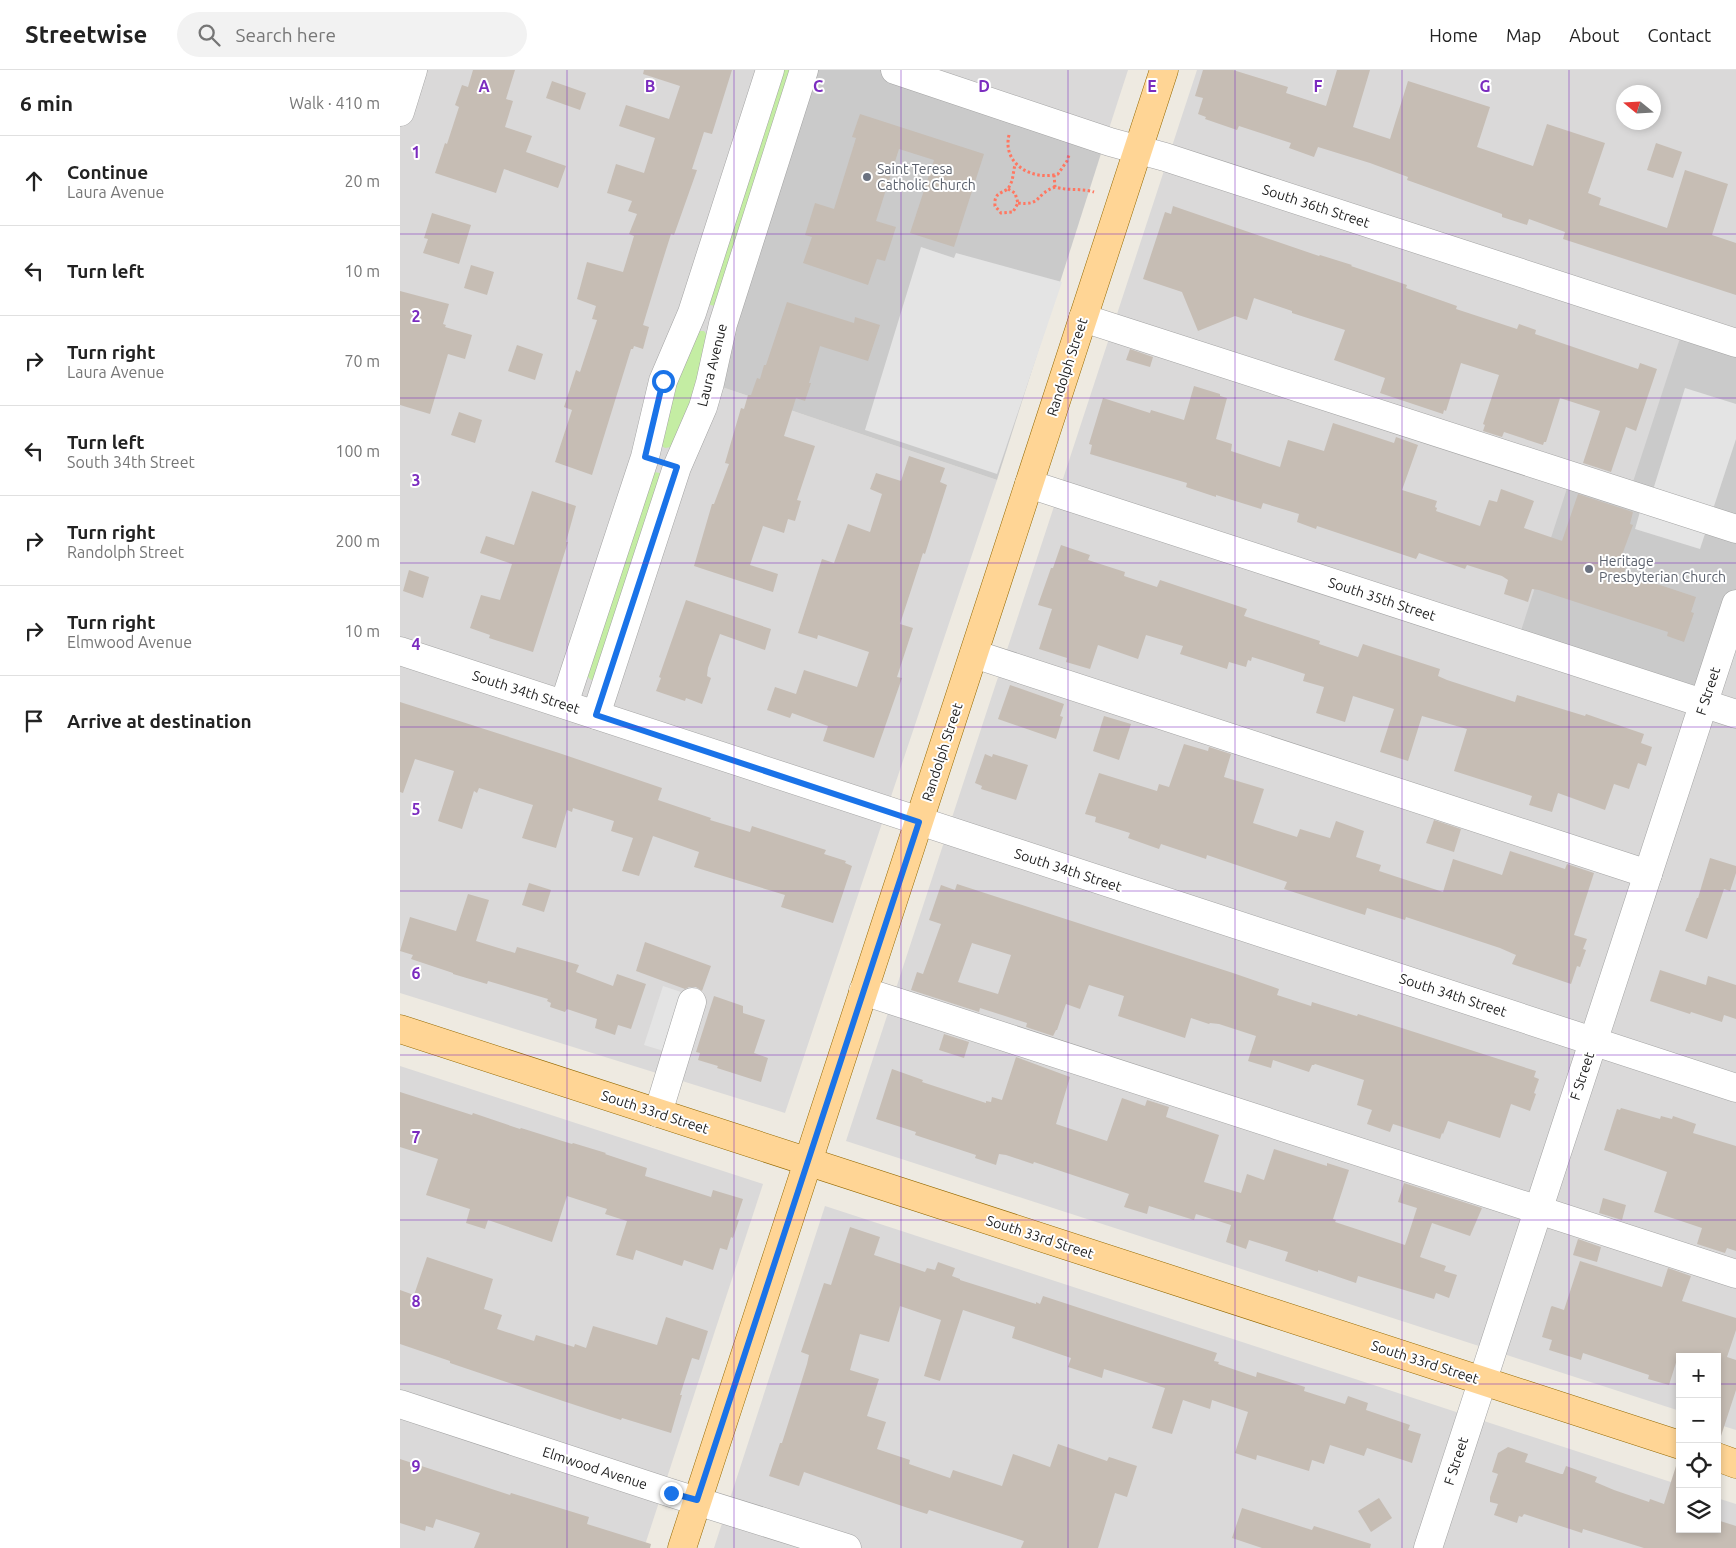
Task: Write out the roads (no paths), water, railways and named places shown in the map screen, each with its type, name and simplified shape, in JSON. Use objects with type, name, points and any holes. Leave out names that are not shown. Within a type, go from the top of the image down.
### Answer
[{"type":"main road","name":"Randolph Street","points":[[682,1548],[1164,70]]},
{"type":"main road","name":"South 33rd Street","points":[[400,1029],[1676,1444]]},
{"type":"main road","points":[[1721,1458],[1736,1464]]},
{"type":"street","points":[[400,112],[413,70]]},
{"type":"street","points":[[564,704],[645,457],[663,381],[692,314],[770,70]]},
{"type":"street","name":"Laura Avenue","points":[[596,715],[677,467],[703,407],[723,324],[804,70]]},
{"type":"street","name":"South 36th Street","points":[[895,70],[1100,139],[1138,149],[1736,343]]},
{"type":"street","points":[[692,314],[723,324]]},
{"type":"street","points":[[1083,318],[1736,529]]},
{"type":"street","points":[[645,457],[677,467]]},
{"type":"street","name":"South 35th Street","points":[[1029,484],[1736,714]]},
{"type":"street","name":"F Street","points":[[1428,1548],[1736,604]]},
{"type":"street","name":"South 34th Street","points":[[400,651],[1736,1088]]},
{"type":"street","points":[[974,654],[1648,874]]},
{"type":"street","points":[[863,991],[1736,1274]]},
{"type":"street","points":[[658,1113],[692,1002]]},
{"type":"street","name":"Elmwood Avenue","points":[[400,1404],[847,1548]]},
{"type":"place","name":"Saint Teresa Catholic Church","points":[[867,177]]},
{"type":"place","name":"Heritage Presbyterian Church","points":[[1589,569]]}]
